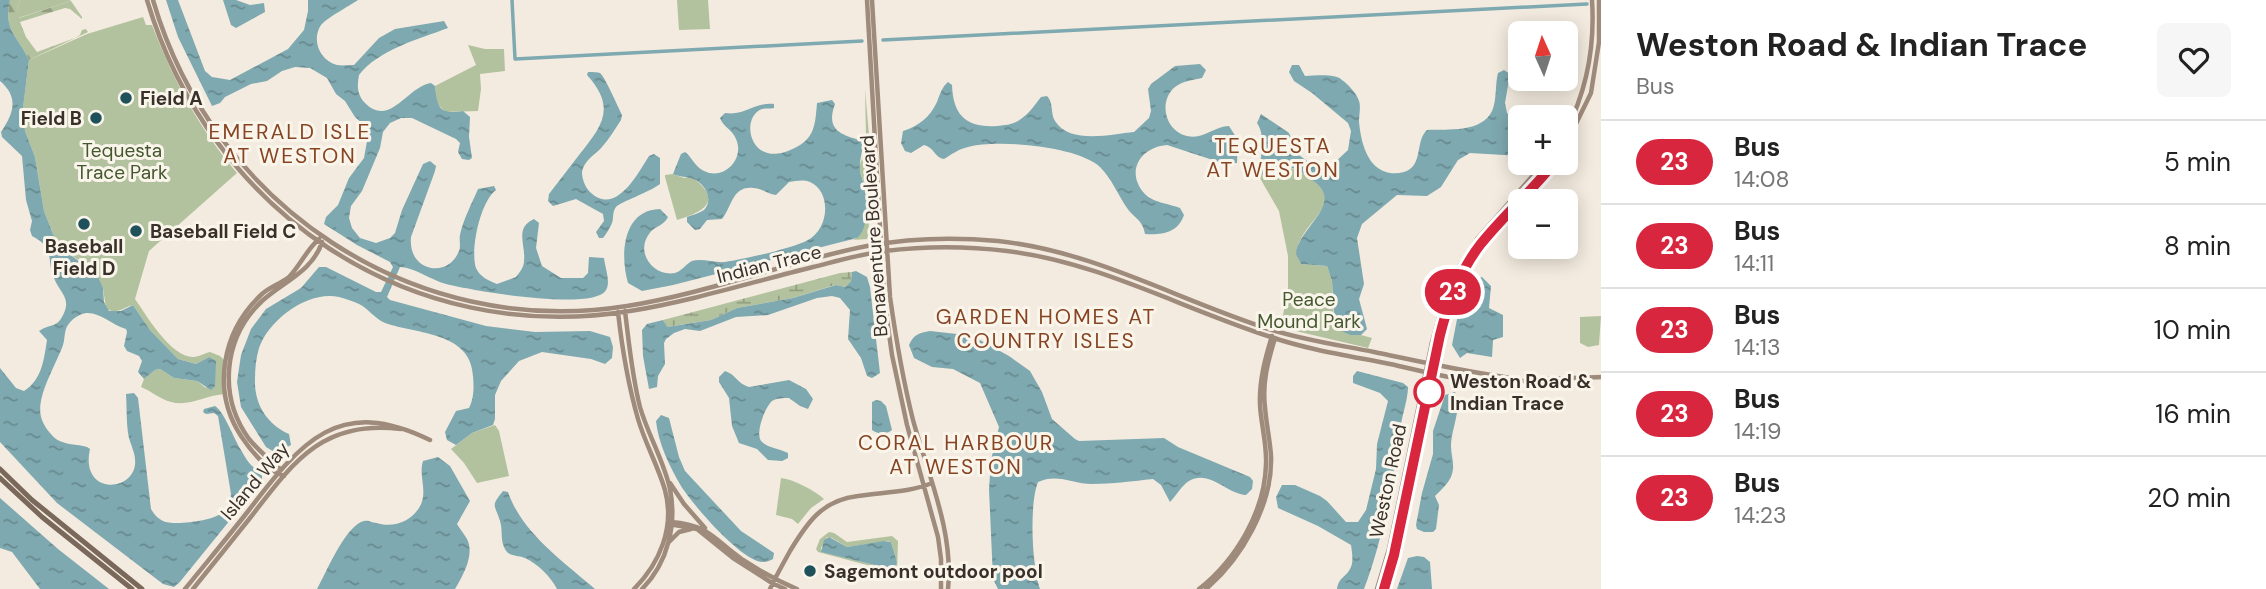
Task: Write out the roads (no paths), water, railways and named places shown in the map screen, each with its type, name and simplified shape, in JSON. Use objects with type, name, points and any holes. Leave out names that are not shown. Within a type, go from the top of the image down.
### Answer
[{"type":"main road","name":"Indian Trace","points":[[147,0],[172,69],[183,91],[211,136],[262,196],[323,244],[385,276],[455,304],[510,314],[577,317],[658,306],[880,252],[968,247],[1050,258],[1094,271],[1273,338],[1335,353],[1489,382],[1601,377]]},
{"type":"main road","name":"Indian Trace","points":[[153,0],[177,67],[189,90],[237,159],[279,204],[322,237],[385,276]]},
{"type":"main road","name":"Bonaventure Boulevard","points":[[867,0],[879,244],[892,355],[907,425],[938,537],[942,559],[941,589]]},
{"type":"main road","name":"Bonaventure Boulevard","points":[[873,0],[886,243],[897,343],[913,418],[948,549],[948,589]]},
{"type":"main road","points":[[1577,105],[1583,91],[1593,41],[1592,0]]},
{"type":"main road","points":[[1578,120],[1591,93],[1599,42],[1599,0]]},
{"type":"main road","name":"Weston Road","points":[[1377,589],[1391,540],[1441,306],[1465,256],[1533,175]]},
{"type":"main road","name":"Weston Road","points":[[1531,189],[1544,175]]},
{"type":"main road","name":"Weston Road","points":[[1384,589],[1394,555],[1444,318],[1461,276],[1481,244],[1508,215]]},
{"type":"main road","points":[[279,471],[258,457],[236,428],[225,399],[224,365],[232,336],[246,311],[264,292],[291,275],[316,240],[322,237],[323,244],[296,278],[257,306],[243,326],[232,350],[228,379],[234,410],[250,440],[284,476]]},
{"type":"main road","name":"Indian Trace","points":[[621,310],[879,244],[924,239],[971,239],[1033,246],[1101,265],[1275,331],[1427,363],[1526,380]]},
{"type":"main road","points":[[621,310],[647,431],[666,476],[684,505],[711,534],[772,584],[797,589]]},
{"type":"main road","points":[[621,310],[624,355],[637,416],[665,489],[670,524],[653,568],[635,589]]},
{"type":"main road","points":[[1199,589],[1212,579],[1230,557],[1254,515],[1263,489],[1266,456],[1260,390],[1265,360],[1275,331]]},
{"type":"main road","points":[[1206,589],[1234,558],[1258,516],[1267,490],[1271,456],[1264,390],[1273,338]]},
{"type":"main road","name":"Island Way","points":[[185,589],[279,471],[305,444],[339,427],[365,422],[393,424],[430,440]]},
{"type":"main road","name":"Island Way","points":[[192,589],[284,476],[310,449],[343,432],[369,427],[408,430]]},
{"type":"main road","points":[[323,434],[326,440]]},
{"type":"main road","points":[[0,469],[32,500],[142,589]]},
{"type":"main road","points":[[642,589],[659,566],[668,543],[672,502],[666,476]]},
{"type":"main road","points":[[0,478],[42,517],[132,589]]},
{"type":"main road","points":[[772,584],[810,520],[827,505],[849,497],[932,483]]},
{"type":"main road","points":[[670,524],[697,529],[733,558],[772,584],[785,589]]},
{"type":"main road","points":[[670,524],[692,525],[711,534]]},
{"type":"main road","points":[[668,543],[679,532],[697,529]]},
{"type":"water","points":[[0,0],[10,0],[10,26],[29,60],[23,108],[25,131],[35,157],[44,211],[53,234],[66,252],[96,273],[109,311],[121,311],[133,305],[150,330],[178,359],[196,364],[209,357],[216,361],[215,386],[211,390],[197,381],[174,378],[160,369],[144,379],[138,372],[142,361],[139,356],[127,351],[124,346],[126,329],[91,313],[81,314],[67,327],[63,345],[44,390],[40,409],[43,423],[56,439],[90,449],[89,464],[92,474],[99,481],[116,484],[125,481],[132,474],[135,465],[128,433],[126,394],[134,393],[138,398],[151,509],[163,521],[184,523],[217,516],[229,502],[231,494],[218,416],[214,413],[206,414],[204,409],[215,406],[218,409],[247,460],[262,476],[261,482],[174,587],[163,584],[57,503],[0,442],[0,368],[16,388],[24,391],[30,386],[41,368],[46,347],[47,340],[39,331],[59,321],[66,303],[54,278],[47,250],[32,236],[30,230],[32,221],[26,200],[22,156],[2,137],[1,132],[11,112],[12,99],[0,81]]},
{"type":"water","points":[[166,0],[178,0],[205,71],[212,77],[230,80],[288,49],[304,30],[308,0],[358,0],[328,19],[318,31],[317,43],[322,55],[337,65],[354,65],[379,38],[395,29],[444,21],[448,28],[400,46],[367,66],[359,75],[358,89],[364,102],[373,109],[382,111],[390,109],[414,91],[431,83],[435,86],[441,108],[449,112],[463,111],[470,117],[472,158],[462,159],[458,152],[460,143],[456,139],[412,118],[401,118],[390,123],[383,132],[380,148],[362,191],[351,206],[349,218],[352,228],[360,238],[376,243],[390,238],[395,233],[402,210],[423,164],[430,161],[436,166],[435,171],[411,237],[411,245],[413,253],[423,265],[444,267],[453,261],[459,251],[461,229],[478,189],[494,186],[496,190],[485,205],[475,239],[474,260],[477,271],[482,276],[497,284],[516,277],[524,263],[524,227],[534,219],[539,223],[536,248],[542,266],[561,278],[583,278],[588,273],[589,257],[604,258],[608,279],[606,290],[597,296],[579,299],[530,298],[446,284],[400,267],[387,297],[486,326],[535,332],[590,331],[610,337],[612,358],[605,364],[591,359],[542,352],[519,361],[501,381],[495,395],[493,425],[472,433],[456,445],[447,440],[445,432],[456,411],[469,408],[473,393],[470,362],[463,351],[440,337],[385,323],[352,301],[327,296],[315,298],[303,302],[281,317],[264,337],[259,348],[255,371],[257,397],[268,419],[289,434],[291,445],[276,453],[266,447],[241,407],[237,382],[241,355],[251,329],[266,309],[301,288],[319,267],[326,267],[381,292],[393,267],[390,262],[324,224],[326,217],[338,205],[349,178],[364,158],[369,130],[336,94],[327,78],[310,68],[295,67],[282,71],[267,81],[251,84],[225,97],[212,106],[178,37]]},
{"type":"water","points":[[223,0],[236,0],[250,5],[264,3],[265,12],[236,28],[231,25]]},
{"type":"water","points":[[1200,64],[1206,70],[1202,78],[1175,87],[1167,100],[1166,115],[1173,128],[1187,136],[1199,136],[1229,126],[1238,140],[1237,163],[1225,164],[1167,145],[1143,155],[1136,169],[1138,185],[1147,196],[1180,208],[1184,215],[1178,226],[1163,233],[1145,234],[1140,222],[1127,208],[1100,167],[1074,154],[1037,146],[998,144],[965,148],[944,159],[927,146],[924,145],[911,153],[905,151],[901,143],[903,131],[919,124],[927,116],[948,82],[952,85],[955,104],[963,118],[977,125],[1008,125],[1022,119],[1041,97],[1047,96],[1055,121],[1071,133],[1103,136],[1134,132],[1149,118],[1151,111],[1148,89],[1151,84],[1175,66]]},
{"type":"water","points":[[1292,65],[1299,65],[1305,76],[1325,75],[1342,80],[1360,103],[1360,130],[1367,154],[1376,166],[1393,173],[1401,173],[1414,165],[1421,139],[1427,130],[1463,128],[1487,118],[1494,107],[1498,73],[1504,70],[1508,73],[1505,103],[1508,114],[1508,155],[1470,153],[1458,160],[1441,187],[1427,196],[1397,195],[1362,224],[1357,238],[1364,284],[1359,299],[1367,329],[1361,335],[1350,335],[1335,328],[1332,281],[1327,266],[1301,264],[1296,254],[1304,234],[1323,206],[1325,197],[1321,189],[1298,170],[1284,167],[1273,172],[1267,180],[1259,171],[1262,140],[1257,123],[1261,114],[1289,133],[1299,155],[1307,161],[1320,166],[1332,165],[1348,150],[1351,131],[1348,123],[1294,81],[1289,72]]},
{"type":"water","points":[[588,72],[602,75],[622,115],[607,141],[583,168],[588,190],[600,198],[617,196],[625,190],[649,156],[654,154],[660,158],[660,184],[616,207],[612,223],[603,238],[599,238],[596,232],[604,221],[603,214],[576,199],[553,206],[548,201],[549,194],[600,126],[604,107],[602,97],[587,75]]},
{"type":"water","points":[[832,100],[835,104],[832,120],[837,130],[863,141],[860,173],[866,198],[866,213],[864,228],[857,238],[673,285],[642,291],[628,283],[624,260],[627,236],[638,217],[647,211],[660,209],[668,217],[649,234],[644,249],[649,262],[667,273],[675,273],[696,260],[725,262],[779,250],[815,235],[824,219],[825,202],[817,187],[810,182],[789,182],[776,195],[756,188],[741,190],[733,198],[722,219],[707,220],[700,229],[695,230],[687,222],[687,217],[704,210],[708,196],[703,186],[695,179],[673,174],[681,154],[685,152],[704,171],[719,173],[731,166],[738,154],[738,147],[735,136],[720,118],[725,113],[739,113],[760,105],[774,104],[774,108],[762,109],[755,114],[750,130],[757,146],[764,152],[775,154],[803,143],[812,133],[817,103]]},
{"type":"water","points":[[856,271],[867,277],[870,287],[880,373],[872,378],[867,376],[861,358],[848,339],[850,310],[840,298],[832,296],[817,298],[768,315],[736,317],[700,331],[685,329],[674,333],[664,343],[665,364],[658,376],[657,387],[649,389],[642,330],[647,324],[663,320],[667,327],[711,320],[737,308],[793,298],[836,285],[845,287],[851,281],[852,272]]},
{"type":"water","points":[[1482,277],[1491,286],[1489,308],[1503,315],[1503,337],[1493,340],[1492,357],[1467,353],[1460,358],[1452,345],[1458,314],[1477,278]]},
{"type":"water","points":[[930,331],[978,339],[1030,371],[1042,392],[1052,419],[1079,441],[1164,438],[1178,447],[1250,477],[1253,481],[1252,489],[1246,495],[1239,494],[1211,480],[1196,478],[1186,483],[1170,502],[1161,485],[1153,479],[1100,484],[1058,479],[1038,482],[1033,505],[1033,536],[1040,589],[998,589],[993,579],[989,489],[991,460],[999,427],[980,383],[953,369],[932,367],[914,358],[909,345],[911,341],[917,335]]},
{"type":"water","points":[[725,371],[749,387],[789,380],[806,389],[813,399],[808,409],[789,398],[776,399],[769,404],[761,421],[759,433],[762,442],[788,453],[788,458],[782,461],[768,460],[757,449],[739,443],[732,426],[729,398],[719,382],[719,377]]},
{"type":"water","points":[[1357,371],[1403,383],[1408,387],[1408,391],[1387,508],[1364,589],[1337,589],[1351,567],[1351,545],[1278,508],[1276,497],[1282,485],[1295,485],[1327,501],[1346,522],[1358,522],[1366,510],[1376,469],[1377,444],[1388,401],[1380,393],[1353,383],[1353,376]]},
{"type":"water","points":[[1455,392],[1458,404],[1451,446],[1453,470],[1447,483],[1435,496],[1439,505],[1436,529],[1433,532],[1424,532],[1417,529],[1416,525],[1433,454],[1433,431],[1445,395]]},
{"type":"water","points":[[876,400],[886,406],[892,430],[885,434],[872,430],[872,402]]},
{"type":"water","points":[[661,415],[669,418],[685,471],[741,531],[774,553],[773,559],[763,562],[743,553],[718,531],[687,494],[662,446],[656,421]]},
{"type":"water","points":[[438,457],[450,466],[470,501],[457,524],[467,539],[470,552],[467,565],[455,589],[317,589],[342,542],[354,527],[365,521],[395,524],[415,513],[423,496],[423,461]]},
{"type":"water","points":[[503,491],[508,492],[514,507],[534,534],[595,589],[557,589],[535,564],[507,552],[503,546],[501,524],[495,506]]},
{"type":"water","points":[[0,498],[109,589],[40,589],[12,552],[0,548]]},
{"type":"water","points":[[829,537],[847,547],[891,542],[897,562],[895,567],[887,568],[821,552],[824,540]]},
{"type":"water","points":[[1417,556],[1430,562],[1432,589],[1397,589],[1408,558]]},
{"type":"waterway","points":[[512,0],[515,59],[862,41]]},
{"type":"waterway","points":[[883,40],[1587,4]]},
{"type":"place","name":"Field A","points":[[126,98]]},
{"type":"place","name":"Field B","points":[[96,118]]},
{"type":"place","name":"Baseball Field D","points":[[84,224]]},
{"type":"place","name":"Baseball Field C","points":[[136,231]]},
{"type":"place","name":"Weston Road & Indian Trace","points":[[1429,392]]},
{"type":"place","name":"Sagemont outdoor pool","points":[[810,571]]},
{"type":"district","name":"EMERALD ISLE AT WESTON","points":[[290,144]]},
{"type":"district","name":"TEQUESTA AT WESTON","points":[[1273,158]]},
{"type":"district","name":"GARDEN HOMES AT COUNTRY ISLES","points":[[1046,329]]},
{"type":"district","name":"CORAL HARBOUR AT WESTON","points":[[956,455]]},
{"type":"park label","name":"Tequesta Trace Park","points":[[122,161]]},
{"type":"park label","name":"Peace Mound Park","points":[[1309,310]]}]
